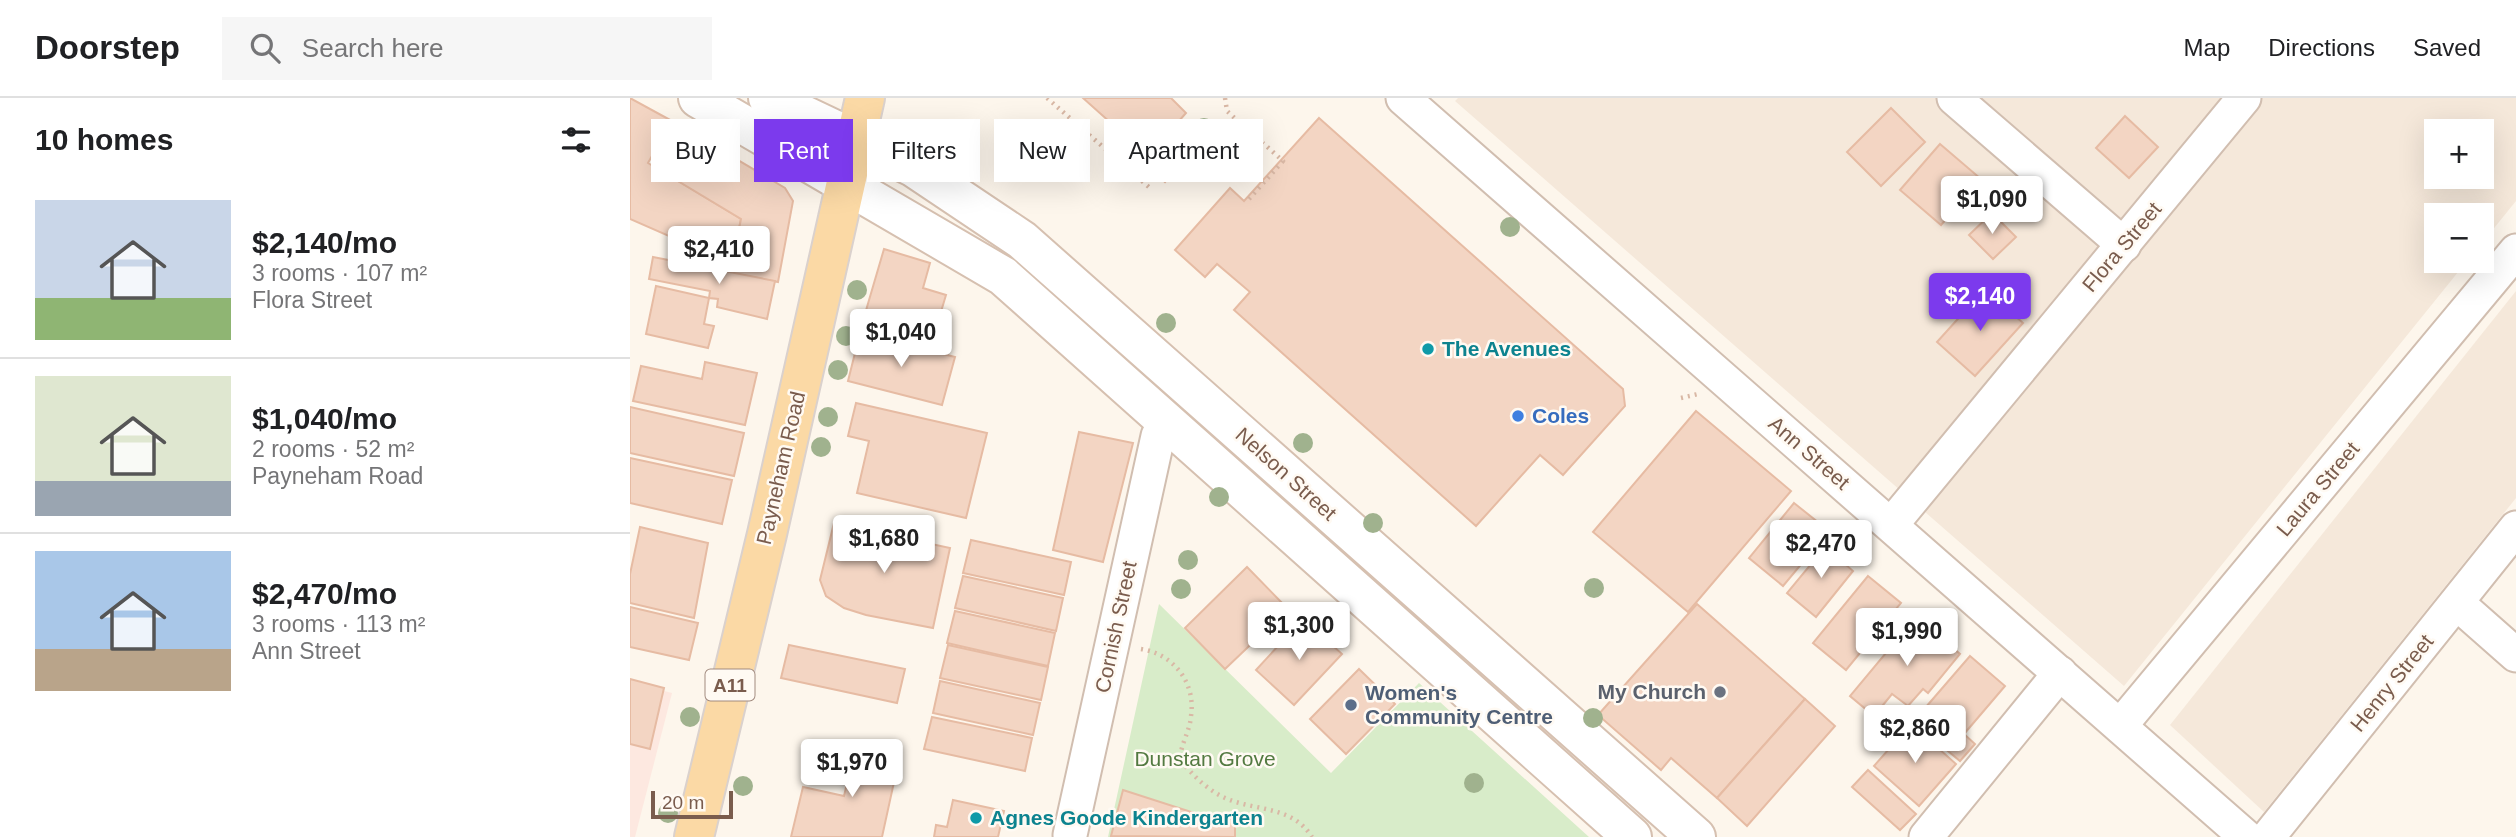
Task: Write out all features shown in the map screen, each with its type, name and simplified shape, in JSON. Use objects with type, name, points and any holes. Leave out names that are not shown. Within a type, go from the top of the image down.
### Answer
[{"type":"main road","name":"Nelson Street","points":[[698,98],[1003,276],[1632,837]]},
{"type":"main road","name":"Nelson Street","points":[[768,98],[913,167],[1022,240],[1696,837]]},
{"type":"main road","name":"Payneham Road","points":[[694,837],[865,98]]},
{"type":"main road","points":[[1166,422],[1187,386]]},
{"type":"street","points":[[1954,98],[2124,245]]},
{"type":"street","name":"Flora Street","points":[[1891,525],[2244,98]]},
{"type":"street","name":"Ann Street","points":[[1408,99],[2246,837]]},
{"type":"street","name":"Laura Street","points":[[2120,726],[2516,251]]},
{"type":"street","name":"Cornish Street","points":[[1070,835],[1158,436],[1166,422]]},
{"type":"street","name":"Henry Street","points":[[2268,837],[2516,528]]},
{"type":"street","points":[[2457,603],[2516,655]]},
{"type":"street","points":[[1926,837],[2060,673]]},
{"type":"path","points":[[1047,98],[1150,188]]},
{"type":"path","points":[[1225,98],[1227,111],[1236,119]]},
{"type":"path","points":[[1249,199],[1283,161],[1264,144]]},
{"type":"path","points":[[1112,645],[1159,652],[1176,664],[1191,696],[1192,718],[1181,741],[1180,759],[1194,777],[1229,800],[1286,814],[1304,826],[1312,837]]},
{"type":"shaded area","points":[[1458,98],[2516,98],[2516,201],[2494,228],[2494,203],[2424,203],[2424,273],[2457,273],[2124,686],[1455,101]]},
{"type":"shaded area","points":[[2516,291],[2516,498],[2264,812],[2170,725]]},
{"type":"shaded area","points":[[630,682],[672,693],[635,837],[630,837]]},
{"type":"green space","name":"Dunstan Grove","points":[[1159,604],[1331,773],[1419,683],[1589,837],[1108,837]]},
{"type":"building","points":[[630,98],[668,119],[651,119],[651,158],[648,163],[651,165],[651,182],[680,182],[741,219],[730,273],[689,264],[692,246],[630,219]]},
{"type":"building","points":[[1083,98],[1171,98],[1186,113],[1181,119],[1106,119]]},
{"type":"building","points":[[1891,108],[1925,142],[1881,186],[1847,152]]},
{"type":"building","points":[[2125,116],[2158,147],[2129,178],[2096,148]]},
{"type":"building","name":"The Avenues","points":[[1319,118],[1623,389],[1625,406],[1563,475],[1540,455],[1476,526],[1234,310],[1250,292],[1217,264],[1205,277],[1175,250],[1230,188],[1244,201]]},
{"type":"building","points":[[1940,144],[1981,179],[1941,225],[1900,190]]},
{"type":"building","points":[[740,161],[754,170],[754,182],[775,182],[785,188],[793,201],[778,282],[730,273],[741,219],[680,182],[740,182]]},
{"type":"building","points":[[1992,213],[2016,237],[1993,259],[1969,235]]},
{"type":"building","points":[[884,249],[930,263],[923,288],[946,295],[931,345],[862,324]]},
{"type":"building","points":[[653,257],[775,281],[767,319],[717,307],[718,299],[709,298],[710,291],[649,279]]},
{"type":"building","points":[[656,286],[709,298],[704,324],[714,326],[708,348],[646,334]]},
{"type":"building","points":[[1985,289],[2023,323],[1975,376],[1937,342]]},
{"type":"building","points":[[860,333],[955,357],[942,405],[848,381]]},
{"type":"building","points":[[705,362],[757,373],[745,425],[633,401],[641,366],[702,379]]},
{"type":"building","points":[[856,403],[987,433],[966,518],[857,493],[869,441],[848,436]]},
{"type":"building","points":[[630,407],[744,433],[734,476],[630,453]]},
{"type":"building","points":[[1696,411],[1791,491],[1688,612],[1593,532]]},
{"type":"building","points":[[1079,432],[1133,443],[1103,562],[1053,550]]},
{"type":"building","points":[[630,458],[732,480],[722,524],[630,503]]},
{"type":"building","points":[[1794,503],[1829,531],[1783,586],[1749,558]]},
{"type":"building","points":[[834,523],[950,548],[933,628],[866,615],[844,608],[826,596],[820,580]]},
{"type":"building","points":[[640,527],[708,543],[694,618],[630,603],[630,574]]},
{"type":"building","points":[[971,540],[1071,562],[1064,595],[963,573]]},
{"type":"building","points":[[1831,540],[1843,550],[1837,557],[1853,571],[1816,617],[1787,593]]},
{"type":"building","points":[[1247,567],[1288,609],[1225,669],[1185,628]]},
{"type":"building","points":[[963,576],[1063,598],[1056,631],[955,608]]},
{"type":"building","points":[[1868,576],[1901,603],[1846,670],[1813,643]]},
{"type":"building","points":[[1697,604],[1805,699],[1717,798],[1671,758],[1661,770],[1598,715]]},
{"type":"building","points":[[630,607],[698,623],[689,660],[630,647]]},
{"type":"building","points":[[955,611],[1055,633],[1048,666],[947,643]]},
{"type":"building","points":[[1916,617],[1960,654],[1928,693],[1923,689],[1908,706],[1892,694],[1874,716],[1850,696]]},
{"type":"building","points":[[1303,619],[1342,654],[1294,705],[1256,670]]},
{"type":"building","points":[[789,645],[905,669],[897,703],[781,678]]},
{"type":"building","points":[[948,645],[1048,667],[1041,700],[940,678]]},
{"type":"building","points":[[1970,656],[2005,686],[1964,734],[1975,744],[1960,761],[1913,722]]},
{"type":"building","points":[[1359,669],[1395,704],[1346,754],[1310,719]]},
{"type":"building","points":[[630,679],[664,688],[650,749],[630,744]]},
{"type":"building","points":[[940,681],[1040,703],[1033,735],[933,713]]},
{"type":"building","points":[[1805,699],[1835,726],[1747,826],[1717,798]]},
{"type":"building","points":[[932,717],[1032,738],[1025,771],[924,749]]},
{"type":"building","points":[[1911,724],[1956,764],[1919,806],[1874,766]]},
{"type":"building","points":[[857,741],[901,750],[882,837],[791,837],[803,787],[844,796]]},
{"type":"building","points":[[1868,770],[1916,814],[1900,830],[1852,787]]},
{"type":"building","points":[[1123,790],[1219,821],[1235,818],[1235,837],[1111,836]]},
{"type":"building","name":"Agnes Goode Kindergarten","points":[[953,800],[1004,811],[998,837],[934,837],[936,825],[947,827]]},
{"type":"place","name":"The Avenues","points":[[1428,349]]},
{"type":"place","name":"Coles","points":[[1518,416]]},
{"type":"place","name":"My Church","points":[[1720,692]]},
{"type":"place","name":"Women's Community Centre","points":[[1351,705]]},
{"type":"place","name":"Agnes Goode Kindergarten","points":[[976,818]]}]
